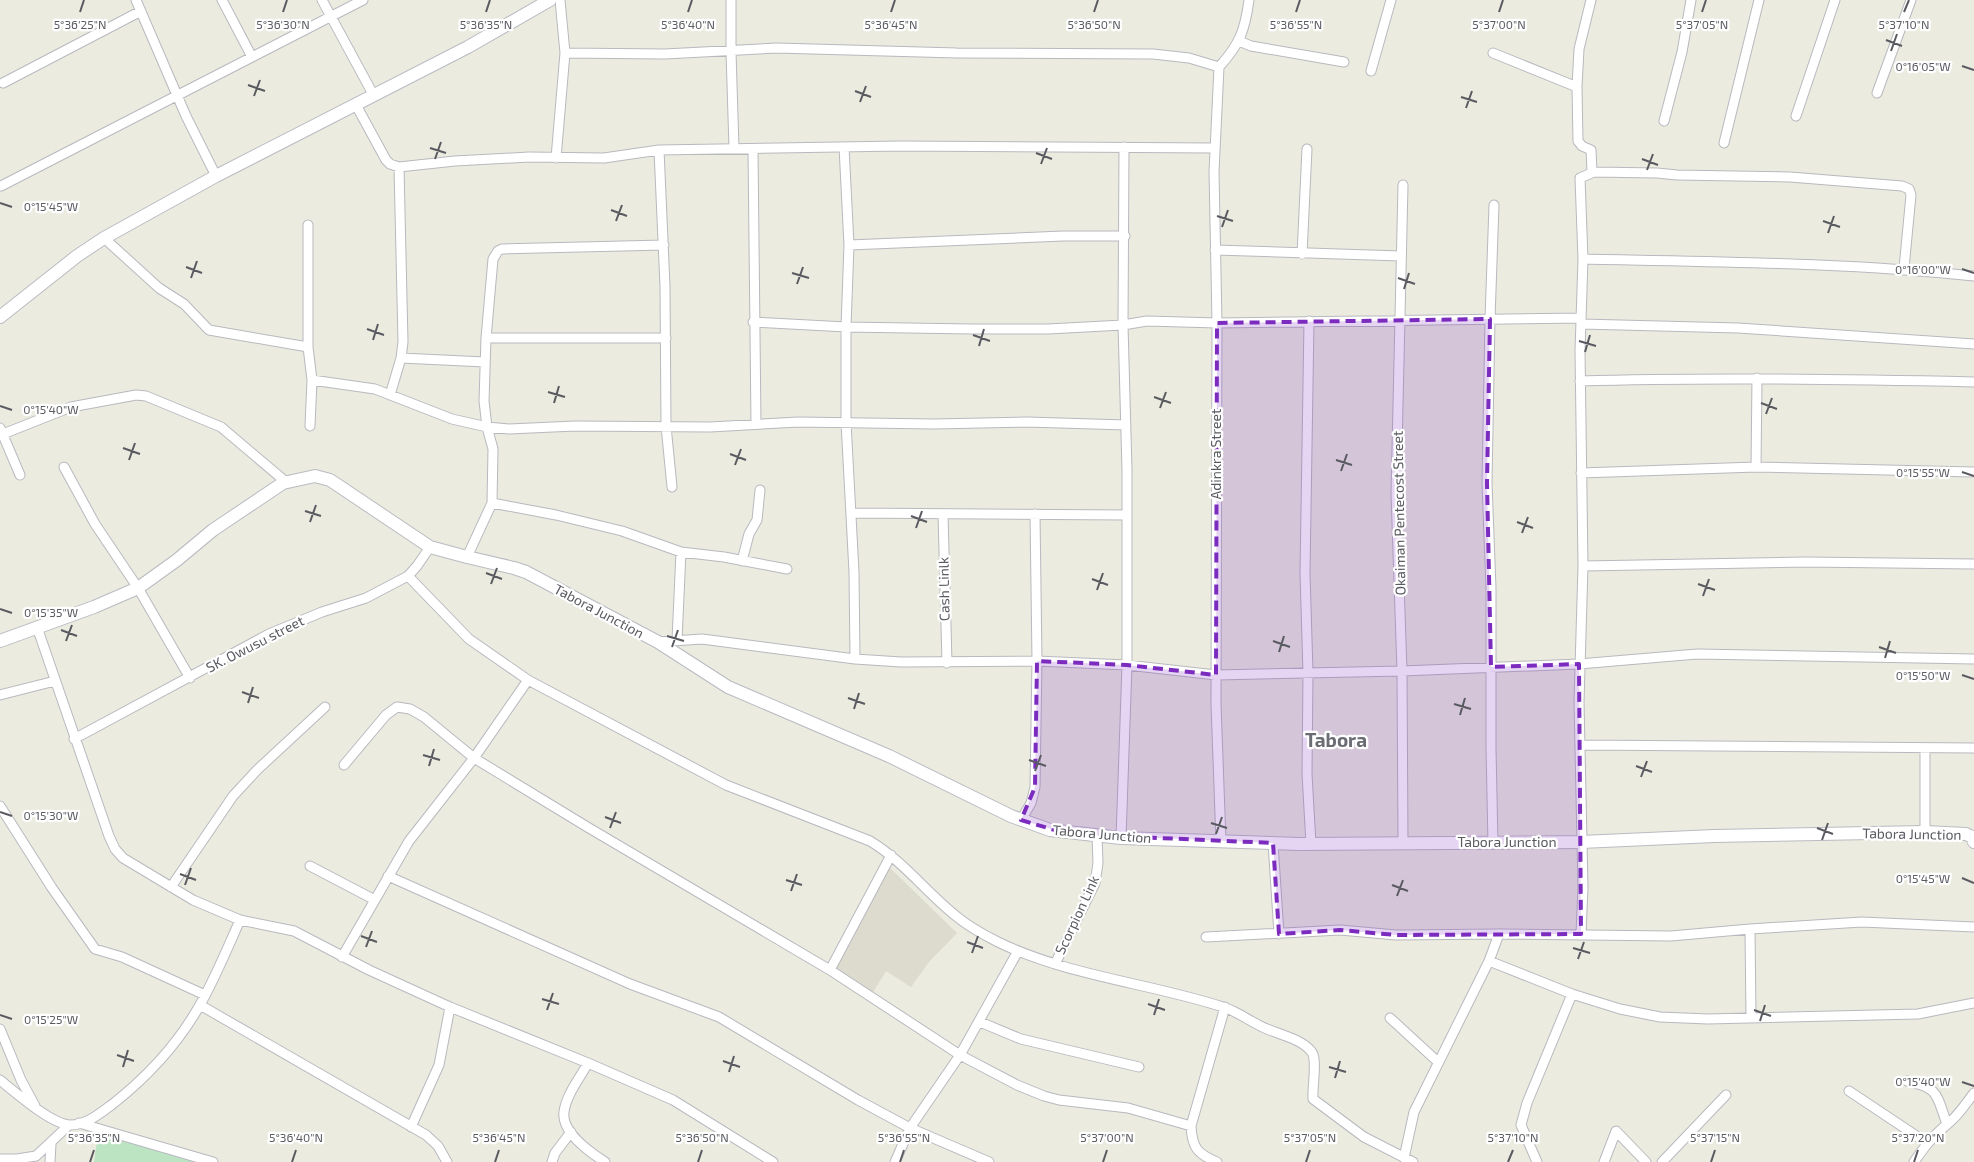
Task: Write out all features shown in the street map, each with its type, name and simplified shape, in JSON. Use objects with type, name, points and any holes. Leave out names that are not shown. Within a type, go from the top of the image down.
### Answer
[{"type":"street","points":[[136,0],[177,94],[216,176]]},
{"type":"street","points":[[222,0],[252,57]]},
{"type":"street","points":[[322,0],[374,96]]},
{"type":"street","points":[[1,186],[363,0]]},
{"type":"street","points":[[0,317],[77,256],[104,238],[216,176],[468,46],[550,0]]},
{"type":"street","points":[[556,158],[565,53],[560,0]]},
{"type":"street","points":[[731,0],[734,148]]},
{"type":"street","points":[[565,53],[665,54],[731,52],[776,48],[957,53],[1153,54],[1189,58],[1220,67],[1238,42],[1245,28],[1249,0]]},
{"type":"street","points":[[1371,71],[1391,0]]},
{"type":"street","points":[[1591,0],[1579,49],[1577,87],[1578,141],[1582,146],[1592,150],[1592,170]]},
{"type":"street","points":[[1664,122],[1682,52],[1691,0]]},
{"type":"street","points":[[1724,143],[1760,0]]},
{"type":"street","points":[[1796,116],[1835,0]]},
{"type":"street","points":[[1878,93],[1911,0]]},
{"type":"street","points":[[4,83],[141,11]]},
{"type":"street","points":[[1238,42],[1251,46],[1344,62]]},
{"type":"street","points":[[1493,53],[1577,87]]},
{"type":"street","name":"Adinkra Street","points":[[1220,67],[1214,148],[1217,323],[1216,675],[1221,842]]},
{"type":"street","points":[[356,105],[386,160],[390,164],[399,167],[455,161],[529,157],[604,158],[659,150],[734,148],[753,150],[844,147],[1214,148]]},
{"type":"street","points":[[844,147],[849,245],[846,327],[846,422],[852,513],[855,659]]},
{"type":"street","points":[[1121,838],[1127,665],[1126,425],[1123,325],[1124,147]]},
{"type":"street","points":[[1302,254],[1307,149]]},
{"type":"street","points":[[659,150],[664,245],[666,426],[672,487]]},
{"type":"street","points":[[753,150],[753,322],[756,424]]},
{"type":"street","points":[[390,395],[401,358],[403,342],[399,167]]},
{"type":"street","points":[[1581,934],[1583,887],[1579,664],[1583,566],[1580,381],[1582,259],[1580,178],[1592,170],[1790,177],[1902,186],[1909,189],[1911,195],[1904,268]]},
{"type":"street","name":"Okaiman Pentecost Street","points":[[1403,184],[1396,493],[1402,671],[1403,842]]},
{"type":"street","points":[[1493,843],[1491,588],[1487,483],[1494,205]]},
{"type":"street","points":[[308,225],[308,347],[312,380],[310,426]]},
{"type":"street","points":[[849,245],[1063,236],[1125,236]]},
{"type":"street","points":[[104,238],[159,288],[184,304],[209,330],[308,347]]},
{"type":"street","points":[[466,557],[492,503],[493,449],[487,427],[484,401],[486,338],[493,259],[498,251],[664,245]]},
{"type":"street","points":[[1215,250],[1401,256]]},
{"type":"street","points":[[1582,259],[1830,264],[1904,268],[1974,276]]},
{"type":"street","points":[[753,322],[846,327],[981,329],[1123,325],[1147,321],[1217,323],[1490,318],[1738,328],[1974,344]]},
{"type":"street","points":[[1309,321],[1305,573],[1308,673],[1307,774],[1311,844]]},
{"type":"street","points":[[486,338],[666,338]]},
{"type":"street","points":[[401,358],[485,362]]},
{"type":"street","points":[[1580,381],[1664,378],[1757,378],[1974,382]]},
{"type":"street","points":[[1756,467],[1757,378]]},
{"type":"street","points":[[312,380],[374,389],[452,419],[487,427],[509,429],[798,422],[934,424],[1027,422],[1126,425]]},
{"type":"street","points":[[0,641],[94,607],[138,588],[177,560],[213,530],[287,482],[222,427],[146,396],[136,395],[71,407],[1,431],[20,474]]},
{"type":"street","points":[[64,467],[96,524],[138,588],[190,678]]},
{"type":"street","points":[[1581,474],[1756,467],[1974,472]]},
{"type":"street","name":"Tabora Junction","points":[[287,482],[315,476],[330,480],[430,546],[526,572],[658,642],[728,687],[890,756],[1021,820],[1050,830],[1121,838],[1311,844],[1581,842],[1714,836],[1925,832],[1966,834],[1973,839]]},
{"type":"street","points":[[742,561],[749,534],[757,520],[760,490]]},
{"type":"street","points":[[492,503],[556,515],[622,531],[682,552],[787,569]]},
{"type":"street","points":[[852,513],[1127,515]]},
{"type":"street","name":"Cash Linlk","points":[[943,514],[947,663]]},
{"type":"street","points":[[1021,820],[1031,803],[1035,787],[1037,661],[1035,514]]},
{"type":"street","name":"SK. Owusu street","points":[[74,739],[269,634],[322,612],[366,598],[408,576],[418,566],[430,546]]},
{"type":"street","points":[[677,640],[682,552]]},
{"type":"street","points":[[1583,566],[1806,562],[1974,564]]},
{"type":"street","points":[[408,576],[469,639],[528,680],[726,785],[870,841],[891,856],[957,917],[995,940],[1018,951],[1054,964],[1225,1007],[1265,1029],[1301,1043],[1312,1051],[1315,1060],[1312,1086],[1313,1098],[1364,1137],[1408,1160],[1414,1112],[1489,961],[1500,934]]},
{"type":"street","points":[[37,627],[74,739],[115,849],[123,858],[193,900],[240,920],[294,931],[342,957],[450,1006],[588,1062],[673,1100],[773,1162]]},
{"type":"street","points":[[658,642],[702,639],[855,659],[947,663],[1037,661],[1127,665],[1216,675],[1402,671],[1579,664],[1697,654],[1974,659]]},
{"type":"street","points":[[0,695],[55,680]]},
{"type":"street","points":[[342,957],[388,876],[422,823],[474,758],[528,680]]},
{"type":"street","points":[[172,887],[238,791],[257,770],[325,707]]},
{"type":"street","points":[[344,765],[386,715],[397,707],[410,710],[424,717],[474,758],[830,970],[960,1054],[1017,1085],[1051,1098],[1128,1108],[1190,1126]]},
{"type":"street","points":[[1580,745],[1974,748]]},
{"type":"street","points":[[1925,748],[1925,832]]},
{"type":"street","points":[[0,806],[52,888],[95,949],[122,957],[205,995]]},
{"type":"street","name":"Scorpion Link","points":[[1054,964],[1095,883],[1098,863],[1097,836]]},
{"type":"street","points":[[1273,843],[1279,934]]},
{"type":"street","points":[[830,970],[891,856]]},
{"type":"street","points":[[310,866],[375,900]]},
{"type":"street","points":[[388,876],[630,984],[719,1017],[858,1100],[910,1128],[989,1162]]},
{"type":"street","points":[[0,1158],[17,1159],[36,1156],[74,1124],[98,1115],[134,1087],[176,1042],[200,1005],[240,920]]},
{"type":"street","points":[[1206,937],[1340,930],[1396,935],[1581,934],[1671,936],[1862,922],[1974,927]]},
{"type":"street","points":[[1750,929],[1750,1018]]},
{"type":"street","points":[[895,1162],[910,1128],[980,1022],[1018,951]]},
{"type":"street","points":[[1489,961],[1572,994],[1620,1008],[1660,1016],[1708,1019],[1918,1014],[1974,1003]]},
{"type":"street","points":[[1537,1162],[1521,1125],[1527,1103],[1572,994]]},
{"type":"street","points":[[200,1005],[426,1135],[438,1146],[447,1162]]},
{"type":"street","points":[[411,1127],[439,1065],[450,1006]]},
{"type":"street","points":[[1217,1162],[1206,1157],[1195,1146],[1190,1126],[1225,1007]]},
{"type":"street","points":[[1390,1018],[1438,1062]]},
{"type":"street","points":[[980,1022],[1021,1039],[1139,1066]]},
{"type":"street","points":[[0,1029],[21,1080],[37,1110]]},
{"type":"street","points":[[588,1062],[566,1103],[564,1120],[578,1141],[605,1162]]},
{"type":"street","points":[[0,1080],[37,1110],[74,1124],[213,1162]]},
{"type":"street","points":[[1907,1081],[1925,1085],[1932,1089],[1947,1124]]},
{"type":"street","points":[[1849,1091],[1927,1143]]},
{"type":"street","points":[[1914,1162],[1927,1143],[1952,1120],[1974,1093]]},
{"type":"street","points":[[1662,1162],[1726,1095]]},
{"type":"street","points":[[1604,1162],[1616,1131],[1646,1162]]},
{"type":"street","points":[[552,1162],[555,1153],[571,1132]]},
{"type":"street","points":[[50,1162],[51,1144]]},
{"type":"highlighted area","points":[[1490,319],[1487,483],[1491,667],[1579,664],[1581,934],[1396,935],[1340,930],[1279,934],[1273,843],[1068,834],[1021,820],[1035,787],[1037,661],[1127,665],[1216,675],[1217,323]]},
{"type":"shaded area","points":[[888,866],[957,933],[929,962],[911,987],[886,971],[872,994],[833,969]]},
{"type":"green space","points":[[98,1134],[202,1161],[202,1162],[94,1162]]},
{"type":"district","name":"Tabora","points":[[1336,740]]}]
